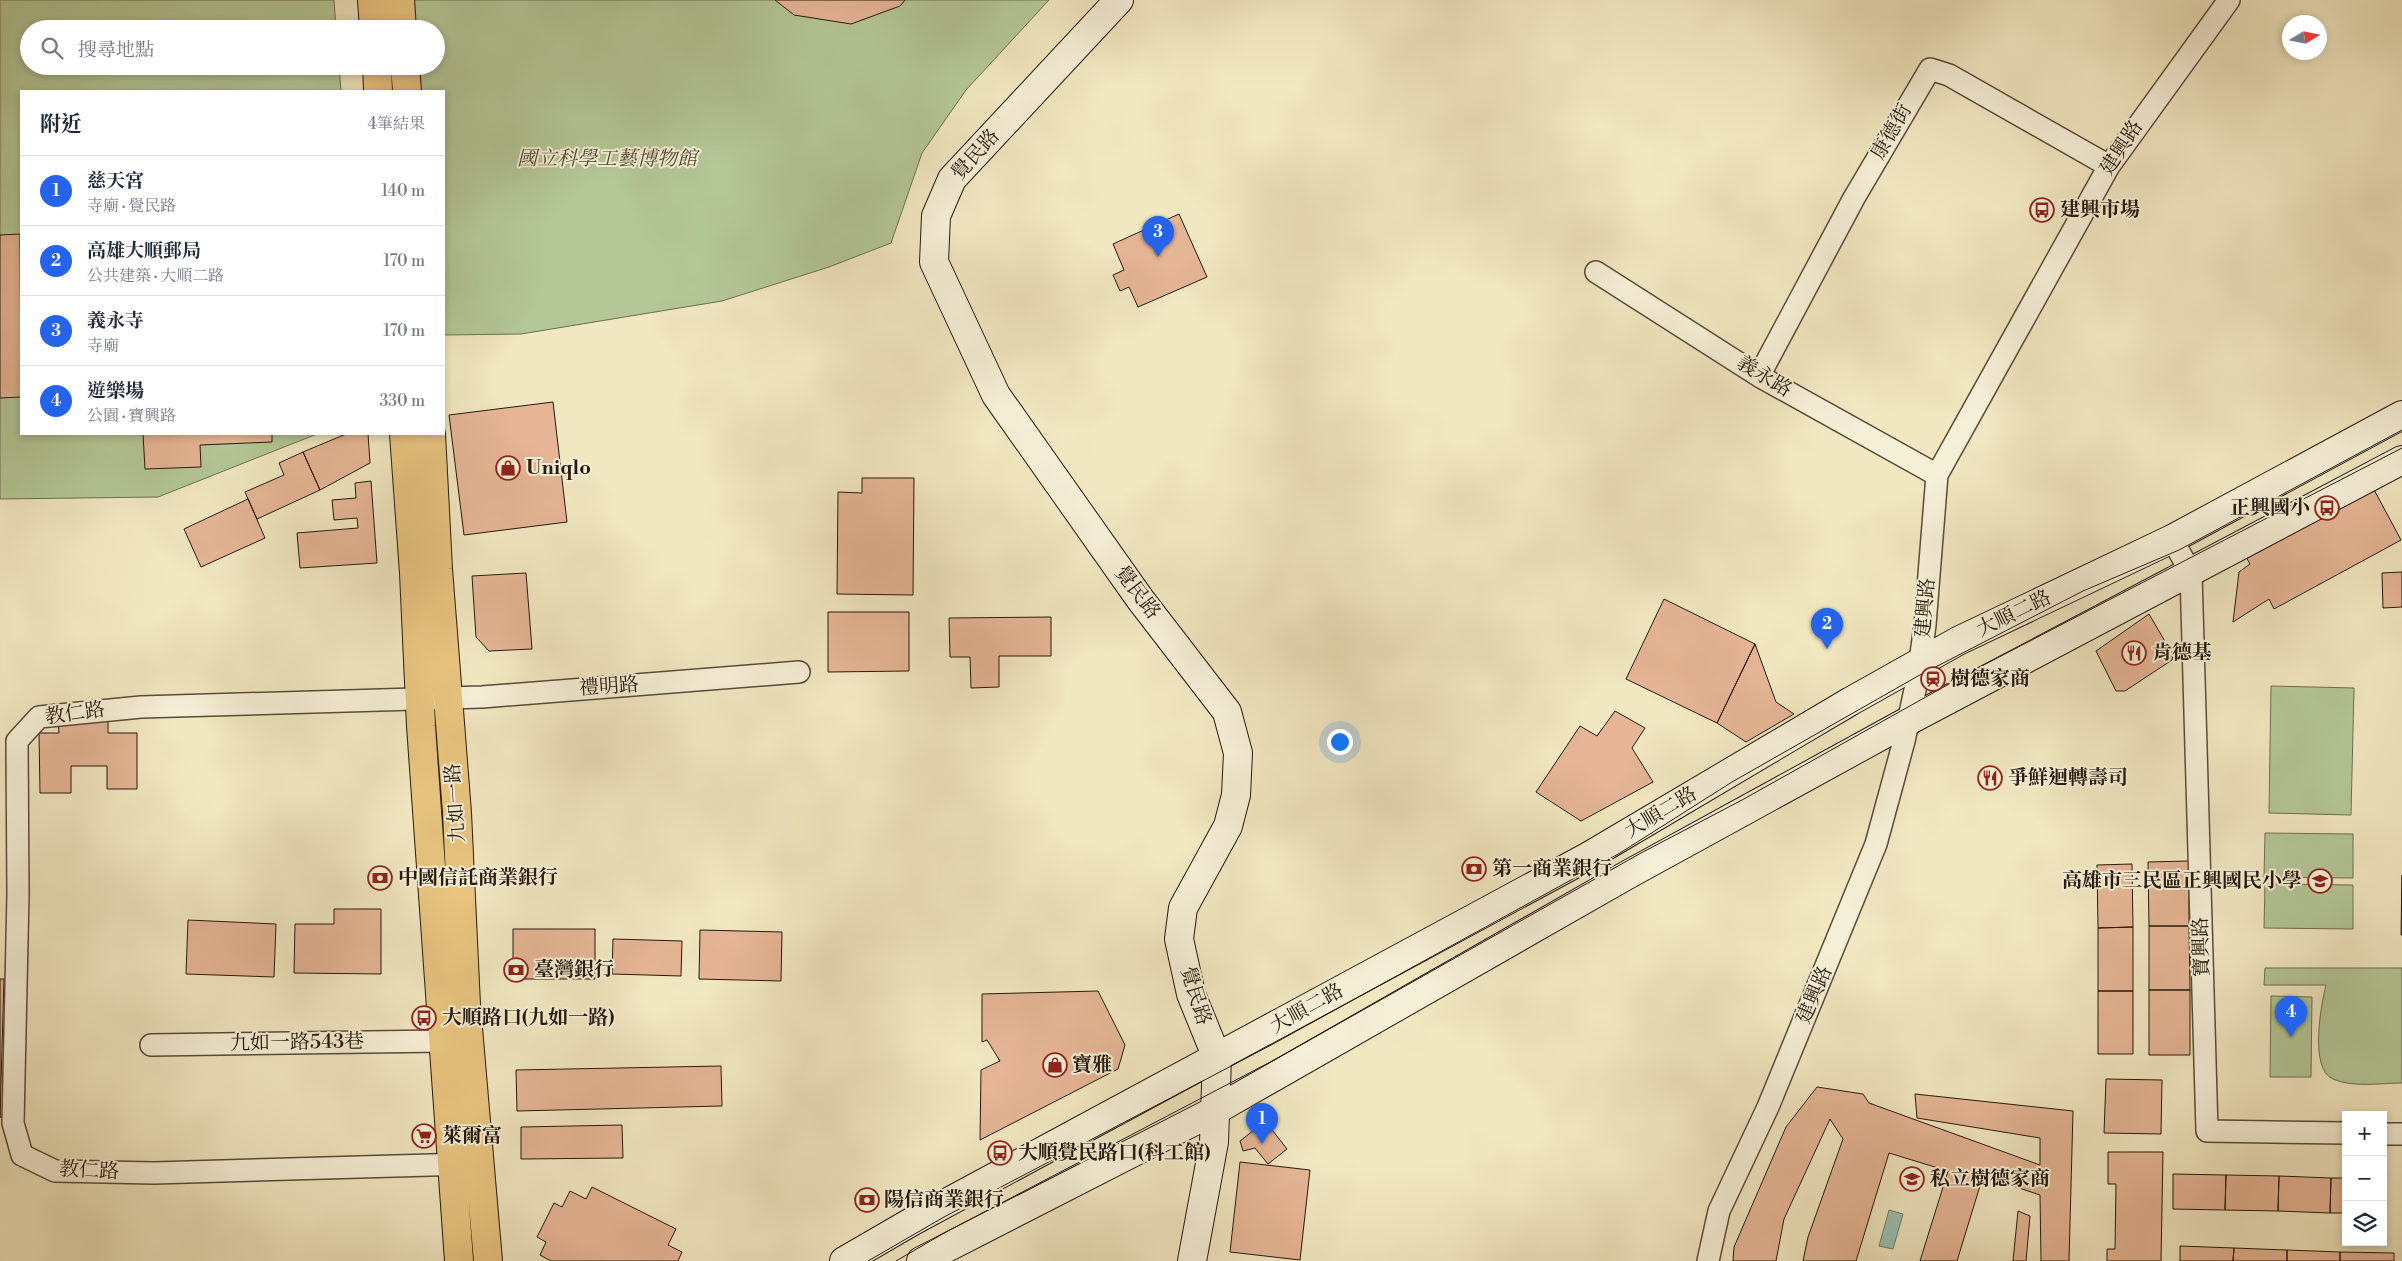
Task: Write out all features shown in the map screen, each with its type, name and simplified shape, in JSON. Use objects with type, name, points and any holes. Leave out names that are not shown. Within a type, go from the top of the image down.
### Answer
[{"type":"main road","points":[[372,0],[373,20]]},
{"type":"main road","points":[[400,0],[401,20]]},
{"type":"main road","points":[[377,75],[378,90]]},
{"type":"main road","points":[[406,75],[407,90]]},
{"type":"main road","name":"九如一路","points":[[404,435],[414,574],[419,699],[458,1261]]},
{"type":"main road","name":"九如一路","points":[[431,435],[447,698],[457,813],[466,1005],[488,1261]]},
{"type":"street","name":"覺民路","points":[[1119,0],[952,179],[936,216],[934,262],[996,395],[1140,598],[1203,678],[1227,712],[1238,753],[1236,795],[1228,826],[1183,908],[1179,939],[1191,994],[1217,1058],[1214,1142],[1192,1261]]},
{"type":"street","name":"建興路","points":[[1708,1261],[1720,1211],[1768,1107],[1864,876],[1878,834],[1908,721],[1920,662],[1937,475],[2108,166],[2228,0]]},
{"type":"street","name":"康德街","points":[[1759,376],[1854,198],[1930,69],[1948,75],[2108,166]]},
{"type":"street","name":"義永路","points":[[1596,272],[1759,376],[1937,475]]},
{"type":"street","name":"大順二路","points":[[844,1261],[913,1221],[1589,856],[1958,641],[2172,539],[2402,414]]},
{"type":"street","name":"大順二路","points":[[921,1261],[1216,1110],[1629,874],[1908,721],[2192,573],[2402,460]]},
{"type":"street","name":"寶興路","points":[[2172,539],[2192,573],[2207,1131],[2342,1133]]},
{"type":"street","name":"禮明路","points":[[419,699],[482,697],[800,672]]},
{"type":"street","name":"教仁路","points":[[419,699],[141,707],[39,717],[17,741],[18,894],[13,1123],[22,1155],[55,1171],[154,1173],[452,1165],[479,1162]]},
{"type":"street","name":"九如一路543巷","points":[[151,1046],[443,1041]]},
{"type":"street","points":[[2387,1134],[2402,1134]]},
{"type":"green space","points":[[0,0],[334,0],[335,20],[20,20],[20,75],[340,75],[341,90],[20,90],[20,435],[314,435],[158,497],[0,499]]},
{"type":"green space","name":"國立科學工藝博物館","points":[[378,0],[1049,0],[966,90],[922,153],[891,243],[829,267],[722,301],[521,334],[445,335],[445,90],[386,90],[385,75],[445,75],[445,20],[379,20]]},
{"type":"green space","points":[[2271,686],[2354,688],[2351,815],[2269,813]]},
{"type":"green space","points":[[2265,833],[2353,834],[2353,878],[2264,877]]},
{"type":"green space","points":[[2265,884],[2353,885],[2353,929],[2264,928]]},
{"type":"green space","points":[[2265,968],[2402,968],[2402,1083],[2349,1083],[2333,1079],[2326,1073],[2321,1063],[2319,1050],[2320,1021],[2326,985],[2264,985]]},
{"type":"green space","points":[[2271,996],[2312,997],[2311,1077],[2270,1077]]},
{"type":"water","points":[[1889,1210],[1903,1214],[1893,1249],[1879,1246]]},
{"type":"building","points":[[775,0],[905,0],[900,6],[851,24],[794,15]]},
{"type":"building","points":[[1179,214],[1207,277],[1138,307],[1129,287],[1120,291],[1113,275],[1124,270],[1113,244]]},
{"type":"building","points":[[20,234],[20,397],[0,398],[0,235]]},
{"type":"building","name":"Uniqlo","points":[[553,402],[567,522],[464,535],[449,415]]},
{"type":"building","points":[[143,435],[272,435],[272,442],[200,445],[201,467],[145,469]]},
{"type":"building","points":[[344,435],[368,435],[370,463],[320,490],[303,452]]},
{"type":"building","points":[[303,452],[320,490],[257,519],[245,492],[284,475],[279,463]]},
{"type":"building","points":[[862,478],[914,478],[913,595],[837,594],[838,492],[862,493]]},
{"type":"building","points":[[371,481],[377,563],[300,568],[297,533],[358,528],[357,518],[334,520],[332,500],[356,498],[355,483]]},
{"type":"building","points":[[2372,486],[2401,540],[2274,609],[2269,599],[2233,622],[2239,572],[2250,564],[2245,555]]},
{"type":"building","points":[[248,499],[265,538],[201,567],[184,529]]},
{"type":"building","points":[[2402,572],[2402,607],[2383,608],[2382,573]]},
{"type":"building","points":[[526,573],[532,649],[489,651],[476,637],[472,576]]},
{"type":"building","points":[[1664,599],[1755,644],[1717,723],[1626,679]]},
{"type":"building","points":[[828,612],[909,612],[909,671],[828,672]]},
{"type":"building","name":"肯德基","points":[[2149,614],[2173,655],[2172,660],[2125,691],[2116,691],[2096,651]]},
{"type":"building","points":[[1051,617],[1051,656],[999,656],[999,687],[971,688],[970,657],[950,657],[949,618]]},
{"type":"building","points":[[1755,644],[1776,702],[1794,714],[1746,742],[1717,723]]},
{"type":"building","points":[[1615,711],[1645,728],[1632,748],[1653,782],[1581,821],[1536,792],[1580,726],[1597,736]]},
{"type":"building","points":[[58,721],[108,721],[108,733],[137,733],[137,789],[107,789],[107,766],[71,766],[71,793],[40,793],[39,733],[59,733]]},
{"type":"building","points":[[2189,861],[2189,926],[2149,926],[2148,862]]},
{"type":"building","points":[[2132,864],[2133,927],[2098,928],[2097,865]]},
{"type":"building","points":[[2402,875],[2402,935],[2401,935]]},
{"type":"building","points":[[334,909],[381,909],[381,974],[294,973],[295,924],[334,924]]},
{"type":"building","points":[[188,920],[276,924],[274,977],[186,974]]},
{"type":"building","points":[[2149,926],[2189,926],[2190,990],[2149,990]]},
{"type":"building","points":[[2133,927],[2133,991],[2098,991],[2098,928]]},
{"type":"building","points":[[513,929],[595,929],[595,979],[513,979]]},
{"type":"building","points":[[700,930],[782,932],[781,981],[699,979]]},
{"type":"building","points":[[613,939],[682,941],[681,976],[612,974]]},
{"type":"building","points":[[0,979],[4,979],[0,1118]]},
{"type":"building","points":[[2149,990],[2190,990],[2190,1055],[2149,1055]]},
{"type":"building","name":"寶雅","points":[[1098,991],[1125,1045],[1118,1069],[980,1140],[981,1070],[1000,1061],[987,1040],[982,1042],[982,994]]},
{"type":"building","points":[[2098,991],[2133,991],[2133,1054],[2098,1054]]},
{"type":"building","points":[[721,1066],[722,1106],[517,1111],[516,1070]]},
{"type":"building","points":[[2106,1079],[2162,1080],[2161,1134],[2104,1133]]},
{"type":"building","points":[[1817,1087],[1863,1094],[1869,1103],[2040,1165],[2040,1138],[1917,1118],[1915,1094],[2073,1111],[2069,1261],[2041,1261],[2040,1195],[1983,1176],[1957,1261],[1920,1261],[1948,1171],[1889,1153],[1856,1261],[1803,1261],[1808,1237],[1843,1139],[1830,1119],[1784,1219],[1776,1261],[1733,1261],[1734,1247],[1786,1127]]},
{"type":"building","points":[[622,1125],[623,1158],[521,1159],[521,1127]]},
{"type":"building","points":[[1269,1126],[1287,1149],[1268,1164],[1255,1148],[1243,1151],[1240,1141],[1254,1130],[1258,1135]]},
{"type":"building","points":[[2108,1152],[2163,1152],[2161,1261],[2107,1261],[2107,1249],[2115,1249],[2116,1184],[2108,1184]]},
{"type":"building","points":[[1240,1162],[1310,1170],[1300,1260],[1230,1252]]},
{"type":"building","points":[[2173,1174],[2226,1175],[2225,1210],[2173,1209]]},
{"type":"building","points":[[2226,1175],[2279,1176],[2278,1211],[2225,1210]]},
{"type":"building","points":[[2279,1176],[2331,1178],[2330,1213],[2278,1211]]},
{"type":"building","points":[[2331,1178],[2342,1178],[2342,1213],[2330,1213]]},
{"type":"building","points":[[592,1187],[676,1229],[668,1245],[682,1252],[678,1261],[551,1261],[540,1255],[546,1242],[537,1237],[554,1203],[562,1207],[570,1191],[586,1199]]},
{"type":"building","points":[[2018,1211],[2030,1216],[2026,1261],[2013,1261]]},
{"type":"building","points":[[2180,1246],[2234,1248],[2233,1261],[2180,1261]]},
{"type":"building","points":[[2234,1248],[2287,1250],[2287,1261],[2233,1261]]},
{"type":"building","points":[[2287,1250],[2340,1252],[2340,1261],[2287,1261]]},
{"type":"building","points":[[2340,1252],[2394,1253],[2394,1261],[2340,1261]]},
{"type":"tram line","points":[[868,1261],[944,1217],[1273,1044],[1620,853],[1732,782],[1918,676],[2083,591],[2179,550],[2402,430]]},
{"type":"tram line","points":[[896,1261],[946,1232],[1276,1059],[1641,853],[1742,800],[1974,670],[2402,448]]},
{"type":"place","name":"建興市場","points":[[2042,210]]},
{"type":"place","name":"義永寺","points":[[1158,257]]},
{"type":"place","name":"Uniqlo","points":[[508,468]]},
{"type":"place","name":"正興國小","points":[[2327,508]]},
{"type":"place","name":"高雄大順郵局","points":[[1827,649]]},
{"type":"place","name":"肯德基","points":[[2134,653]]},
{"type":"place","name":"樹德家商","points":[[1933,679]]},
{"type":"place","name":"爭鮮迴轉壽司","points":[[1990,778]]},
{"type":"place","name":"第一商業銀行","points":[[1474,869]]},
{"type":"place","name":"中國信託商業銀行","points":[[380,878]]},
{"type":"place","name":"高雄市三民區正興國民小學","points":[[2320,881]]},
{"type":"place","name":"臺灣銀行","points":[[516,970]]},
{"type":"place","name":"大順路口(九如一路)","points":[[424,1018]]},
{"type":"place","name":"遊樂場","points":[[2291,1037]]},
{"type":"place","name":"寶雅","points":[[1055,1065]]},
{"type":"place","name":"萊爾富","points":[[424,1136]]},
{"type":"place","name":"慈天宮","points":[[1262,1144]]},
{"type":"place","name":"大順覺民路口(科工館)","points":[[1000,1153]]},
{"type":"place","name":"私立樹德家商","points":[[1912,1179]]},
{"type":"place","name":"陽信商業銀行","points":[[867,1200]]}]
